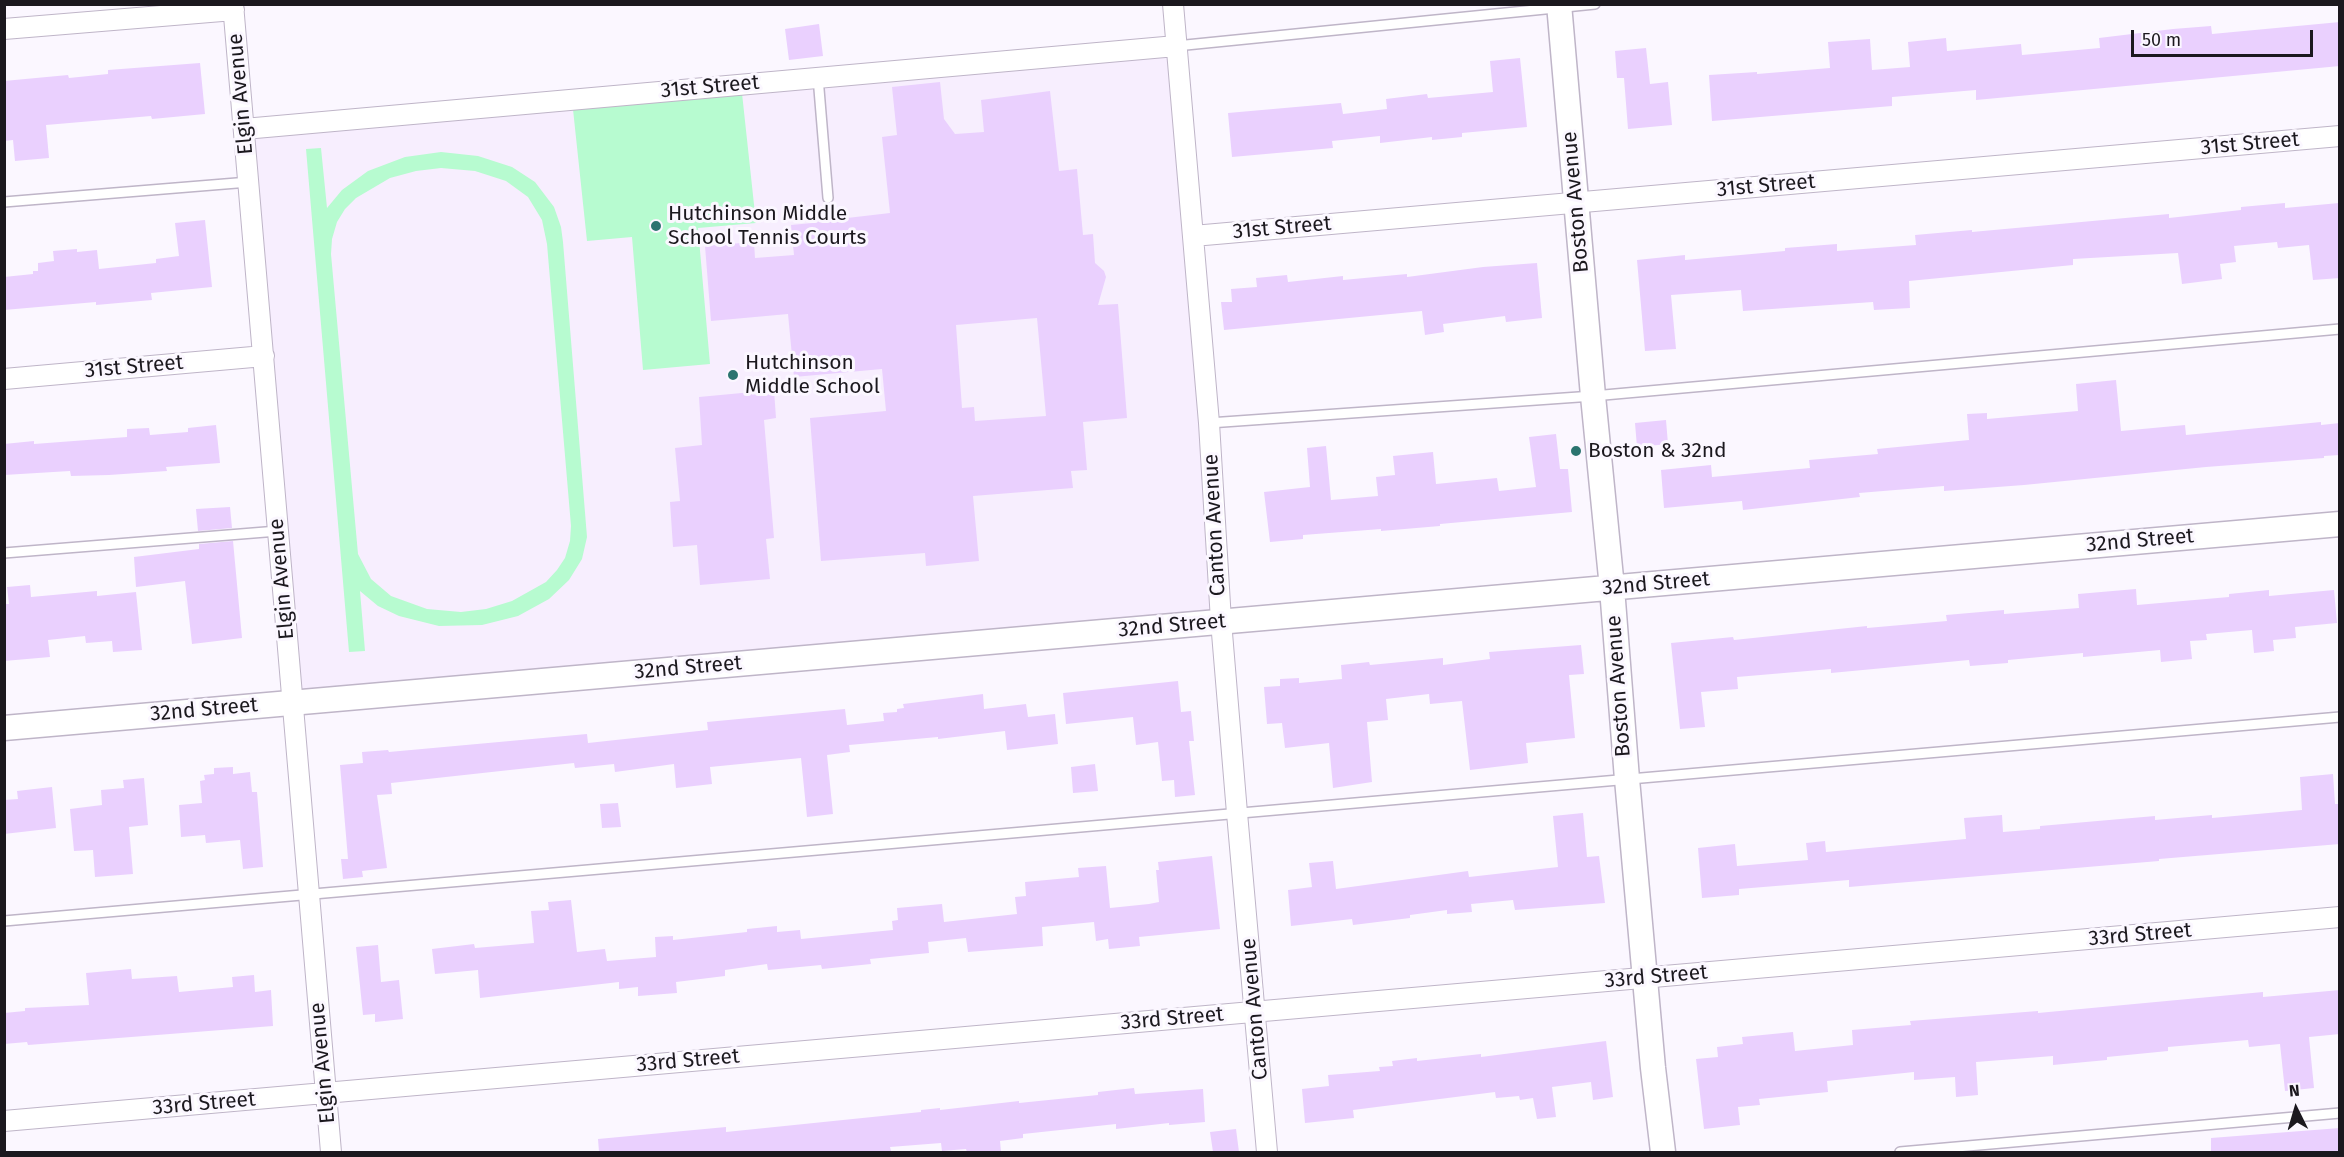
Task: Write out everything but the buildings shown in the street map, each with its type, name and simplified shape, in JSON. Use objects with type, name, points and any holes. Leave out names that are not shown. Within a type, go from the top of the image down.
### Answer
[{"type":"street","name":"Canton Avenue","points":[[1173,4],[1209,423],[1221,621],[1267,1152]]},
{"type":"street","name":"Boston Avenue","points":[[1559,6],[1612,588],[1626,779],[1663,1152]]},
{"type":"street","points":[[4,30],[233,7]]},
{"type":"street","name":"Elgin Avenue","points":[[233,7],[331,1152]]},
{"type":"street","name":"31st Street","points":[[244,129],[1176,46]]},
{"type":"street","name":"31st Street","points":[[1193,236],[2340,136]]},
{"type":"street","name":"31st Street","points":[[4,379],[264,356]]},
{"type":"street","name":"32nd Street","points":[[4,728],[2340,524]]},
{"type":"street","name":"33rd Street","points":[[4,1121],[2340,917]]},
{"type":"lane","points":[[1176,46],[1595,4]]},
{"type":"lane","points":[[818,77],[828,198]]},
{"type":"lane","points":[[4,202],[249,182]]},
{"type":"lane","points":[[1209,423],[1593,396],[2340,329]]},
{"type":"lane","points":[[4,553],[278,531]]},
{"type":"lane","points":[[4,921],[2340,717]]},
{"type":"lane","points":[[1900,1152],[2340,1113]]},
{"type":"shaded area","name":"Hutchinson Middle School","points":[[1176,46],[1221,621],[291,703],[244,129]]},
{"type":"green space","name":"Hutchinson Middle School Tennis Courts","points":[[741,84],[756,223],[698,228],[710,364],[643,370],[632,237],[587,241],[572,100]]},
{"type":"green space","points":[[321,148],[327,208],[342,190],[368,171],[405,157],[441,152],[478,156],[512,167],[535,182],[554,207],[563,242],[587,537],[582,559],[569,580],[549,599],[518,616],[482,625],[439,626],[399,616],[378,606],[360,591],[365,651],[349,652],[306,149]],"holes":[[[441,168],[475,171],[506,181],[528,197],[542,220],[547,244],[571,526],[565,558],[546,582],[512,601],[486,609],[461,612],[427,609],[391,596],[371,579],[358,554],[331,254],[337,222],[345,209],[356,198],[390,178],[416,171]]]},
{"type":"place","name":"Hutchinson Middle School Tennis Courts","points":[[656,226]]},
{"type":"place","name":"Hutchinson Middle School","points":[[733,375]]},
{"type":"place","name":"Boston & 32nd","points":[[1576,451]]}]
